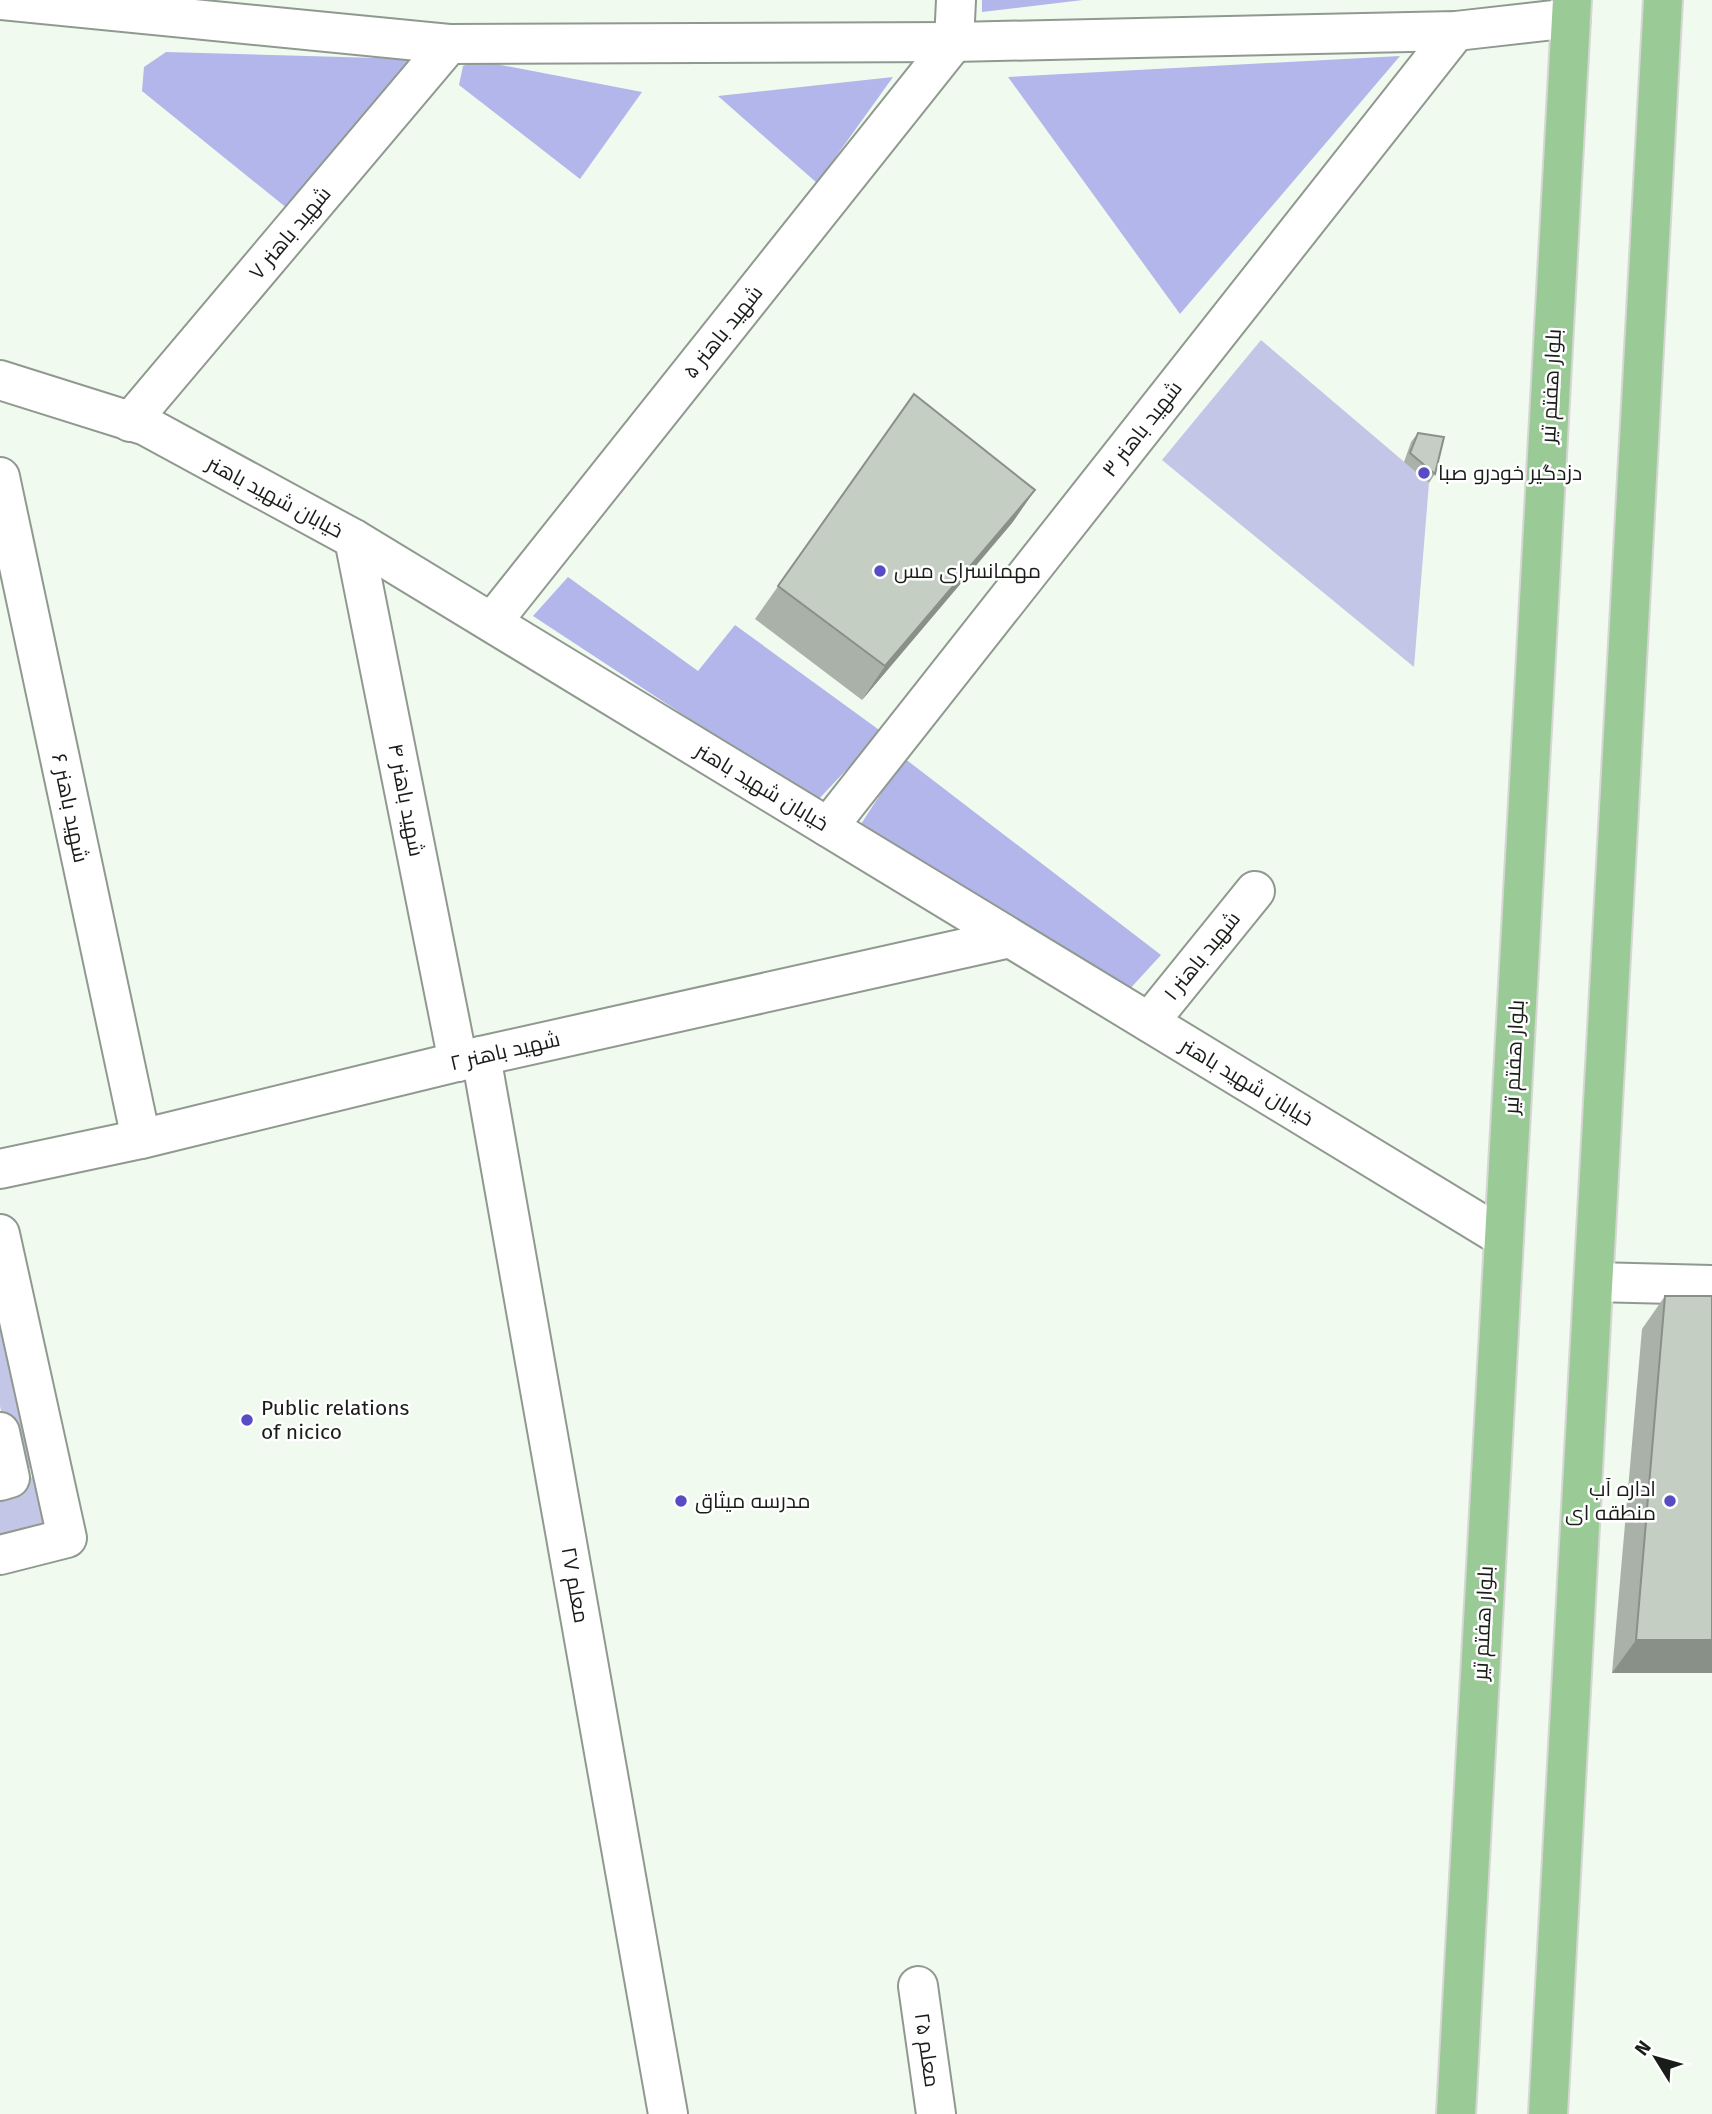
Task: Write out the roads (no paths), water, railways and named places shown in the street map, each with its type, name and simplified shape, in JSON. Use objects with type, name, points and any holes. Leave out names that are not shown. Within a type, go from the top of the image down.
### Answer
[{"type":"main road","points":[[1548,2114],[1663,0]]},
{"type":"main road","name":"بلوار هفتم تیر","points":[[1456,2114],[1572,9]]},
{"type":"street","points":[[954,42],[956,0]]},
{"type":"street","points":[[0,1],[449,44],[954,42],[1456,31],[1572,9]]},
{"type":"street","name":"شهید باهنر ۳","points":[[828,827],[1456,31]]},
{"type":"street","name":"شهید باهنر ۵","points":[[492,622],[954,42]]},
{"type":"street","name":"شهید باهنر ۷","points":[[131,422],[449,44]]},
{"type":"street","name":"خیابان شهید باهنر","points":[[0,380],[146,426],[354,539],[1504,1238]]},
{"type":"street","name":"شهید باهنر ۶","points":[[0,477],[141,1139]]},
{"type":"street","name":"شهید باهنر ۴","points":[[354,539],[470,1059]]},
{"type":"street","name":"شهید باهنر ۱","points":[[1149,1022],[1255,891]]},
{"type":"street","name":"شهید باهنر ۲","points":[[0,1169],[141,1139],[470,1059],[1010,937]]},
{"type":"street","name":"معلم ۲۷","points":[[470,1059],[668,2114]]},
{"type":"street","points":[[0,1234],[67,1538],[0,1555]]},
{"type":"street","points":[[1594,1282],[1712,1285]]},
{"type":"street","points":[[0,1432],[5,1479],[52,1467]]},
{"type":"street","name":"معلم ۲۵","points":[[918,1986],[936,2114]]},
{"type":"place","name":"دزدگیر خودرو صبا","points":[[1424,473]]},
{"type":"place","name":"مهمانسرای مس","points":[[880,571]]},
{"type":"place","name":"Public relations of nicico","points":[[247,1420]]},
{"type":"place","name":"مدرسه میثاق","points":[[681,1501]]},
{"type":"place","name":"اداره آب منطقه ای","points":[[1670,1501]]}]
